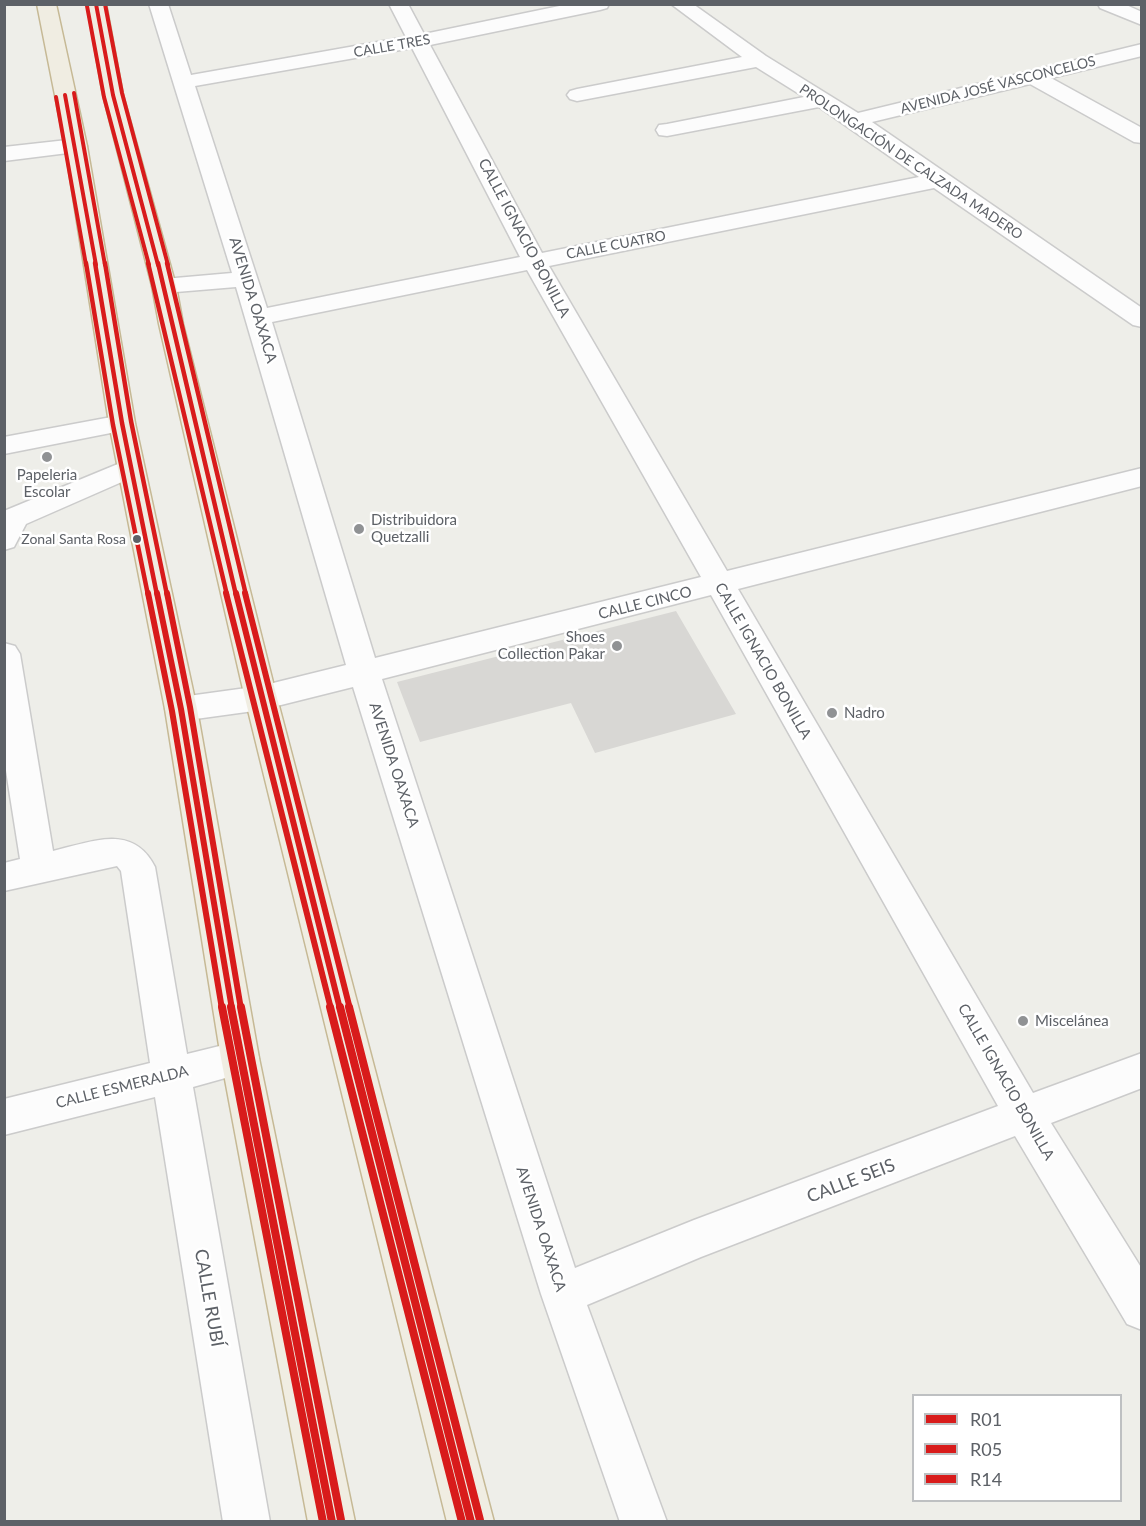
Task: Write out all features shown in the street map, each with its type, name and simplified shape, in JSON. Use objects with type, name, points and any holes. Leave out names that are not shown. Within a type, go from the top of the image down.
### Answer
[{"type":"highway","points":[[46,4],[76,146],[130,468],[181,709],[240,1058],[332,1521]]},
{"type":"highway","points":[[96,4],[113,95],[164,286],[171,324],[261,699],[471,1521]]},
{"type":"street","name":"AVENIDA OAXACA","points":[[158,4],[258,317],[364,673],[562,1294],[644,1521]]},
{"type":"street","name":"CALLE IGNACIO BONILLA","points":[[398,4],[535,262],[1025,1116],[1142,1309]]},
{"type":"street","name":"CALLE TRES","points":[[184,82],[419,41],[600,4]]},
{"type":"street","name":"PROLONGACIÓN DE CALZADA MADERO","points":[[680,4],[759,60],[855,120],[1142,320]]},
{"type":"street","points":[[1107,4],[1142,19]]},
{"type":"street","name":"AVENIDA JOSÉ VASCONCELOS","points":[[855,120],[1142,50]]},
{"type":"street","points":[[576,95],[759,60]]},
{"type":"street","points":[[1033,77],[1142,137]]},
{"type":"street","points":[[667,130],[822,100]]},
{"type":"street","points":[[4,154],[76,146]]},
{"type":"street","name":"CALLE CUATRO","points":[[258,317],[938,180]]},
{"type":"street","points":[[164,286],[246,279]]},
{"type":"street","points":[[4,446],[122,423]]},
{"type":"street","points":[[4,540],[14,518],[130,468]]},
{"type":"street","name":"CALLE CINCO","points":[[181,709],[261,699],[1142,477]]},
{"type":"street","points":[[4,654],[39,869],[4,877]]},
{"type":"street","name":"CALLE RUBÍ","points":[[39,869],[114,851],[129,856],[138,867],[247,1521]]},
{"type":"street","name":"CALLE ESMERALDA","points":[[4,1117],[240,1058]]},
{"type":"street","name":"CALLE SEIS","points":[[562,1294],[693,1240],[1142,1070]]},
{"type":"building","name":"Shoes Collection Pakar","points":[[676,611],[736,714],[595,753],[571,703],[420,742],[397,682]]},
{"type":"transit line","name":"R01","points":[[96,4],[113,95],[164,286],[171,324],[261,698],[471,1522]]},
{"type":"transit line","name":"R14","points":[[105,4],[122,93],[173,284],[180,322],[270,696],[480,1520]]},
{"type":"transit line","name":"R05","points":[[87,6],[104,97],[155,288],[162,326],[252,700],[462,1522]]},
{"type":"transit line","name":"R14","points":[[74,93],[85,145],[131,421],[190,707],[249,1056],[341,1520]]},
{"type":"transit line","name":"R01","points":[[65,95],[76,146],[122,423],[181,709],[240,1058],[332,1522]]},
{"type":"transit line","name":"R05","points":[[56,97],[67,148],[113,425],[172,711],[231,1060],[323,1522]]},
{"type":"place","name":"Papeleria Escolar","points":[[47,457]]},
{"type":"place","name":"Distribuidora Quetzalli","points":[[359,529]]},
{"type":"place","name":"Zonal Santa Rosa","points":[[137,539]]},
{"type":"place","name":"Shoes Collection Pakar","points":[[617,646]]},
{"type":"place","name":"Nadro","points":[[832,713]]},
{"type":"place","name":"Miscelánea","points":[[1023,1021]]}]
